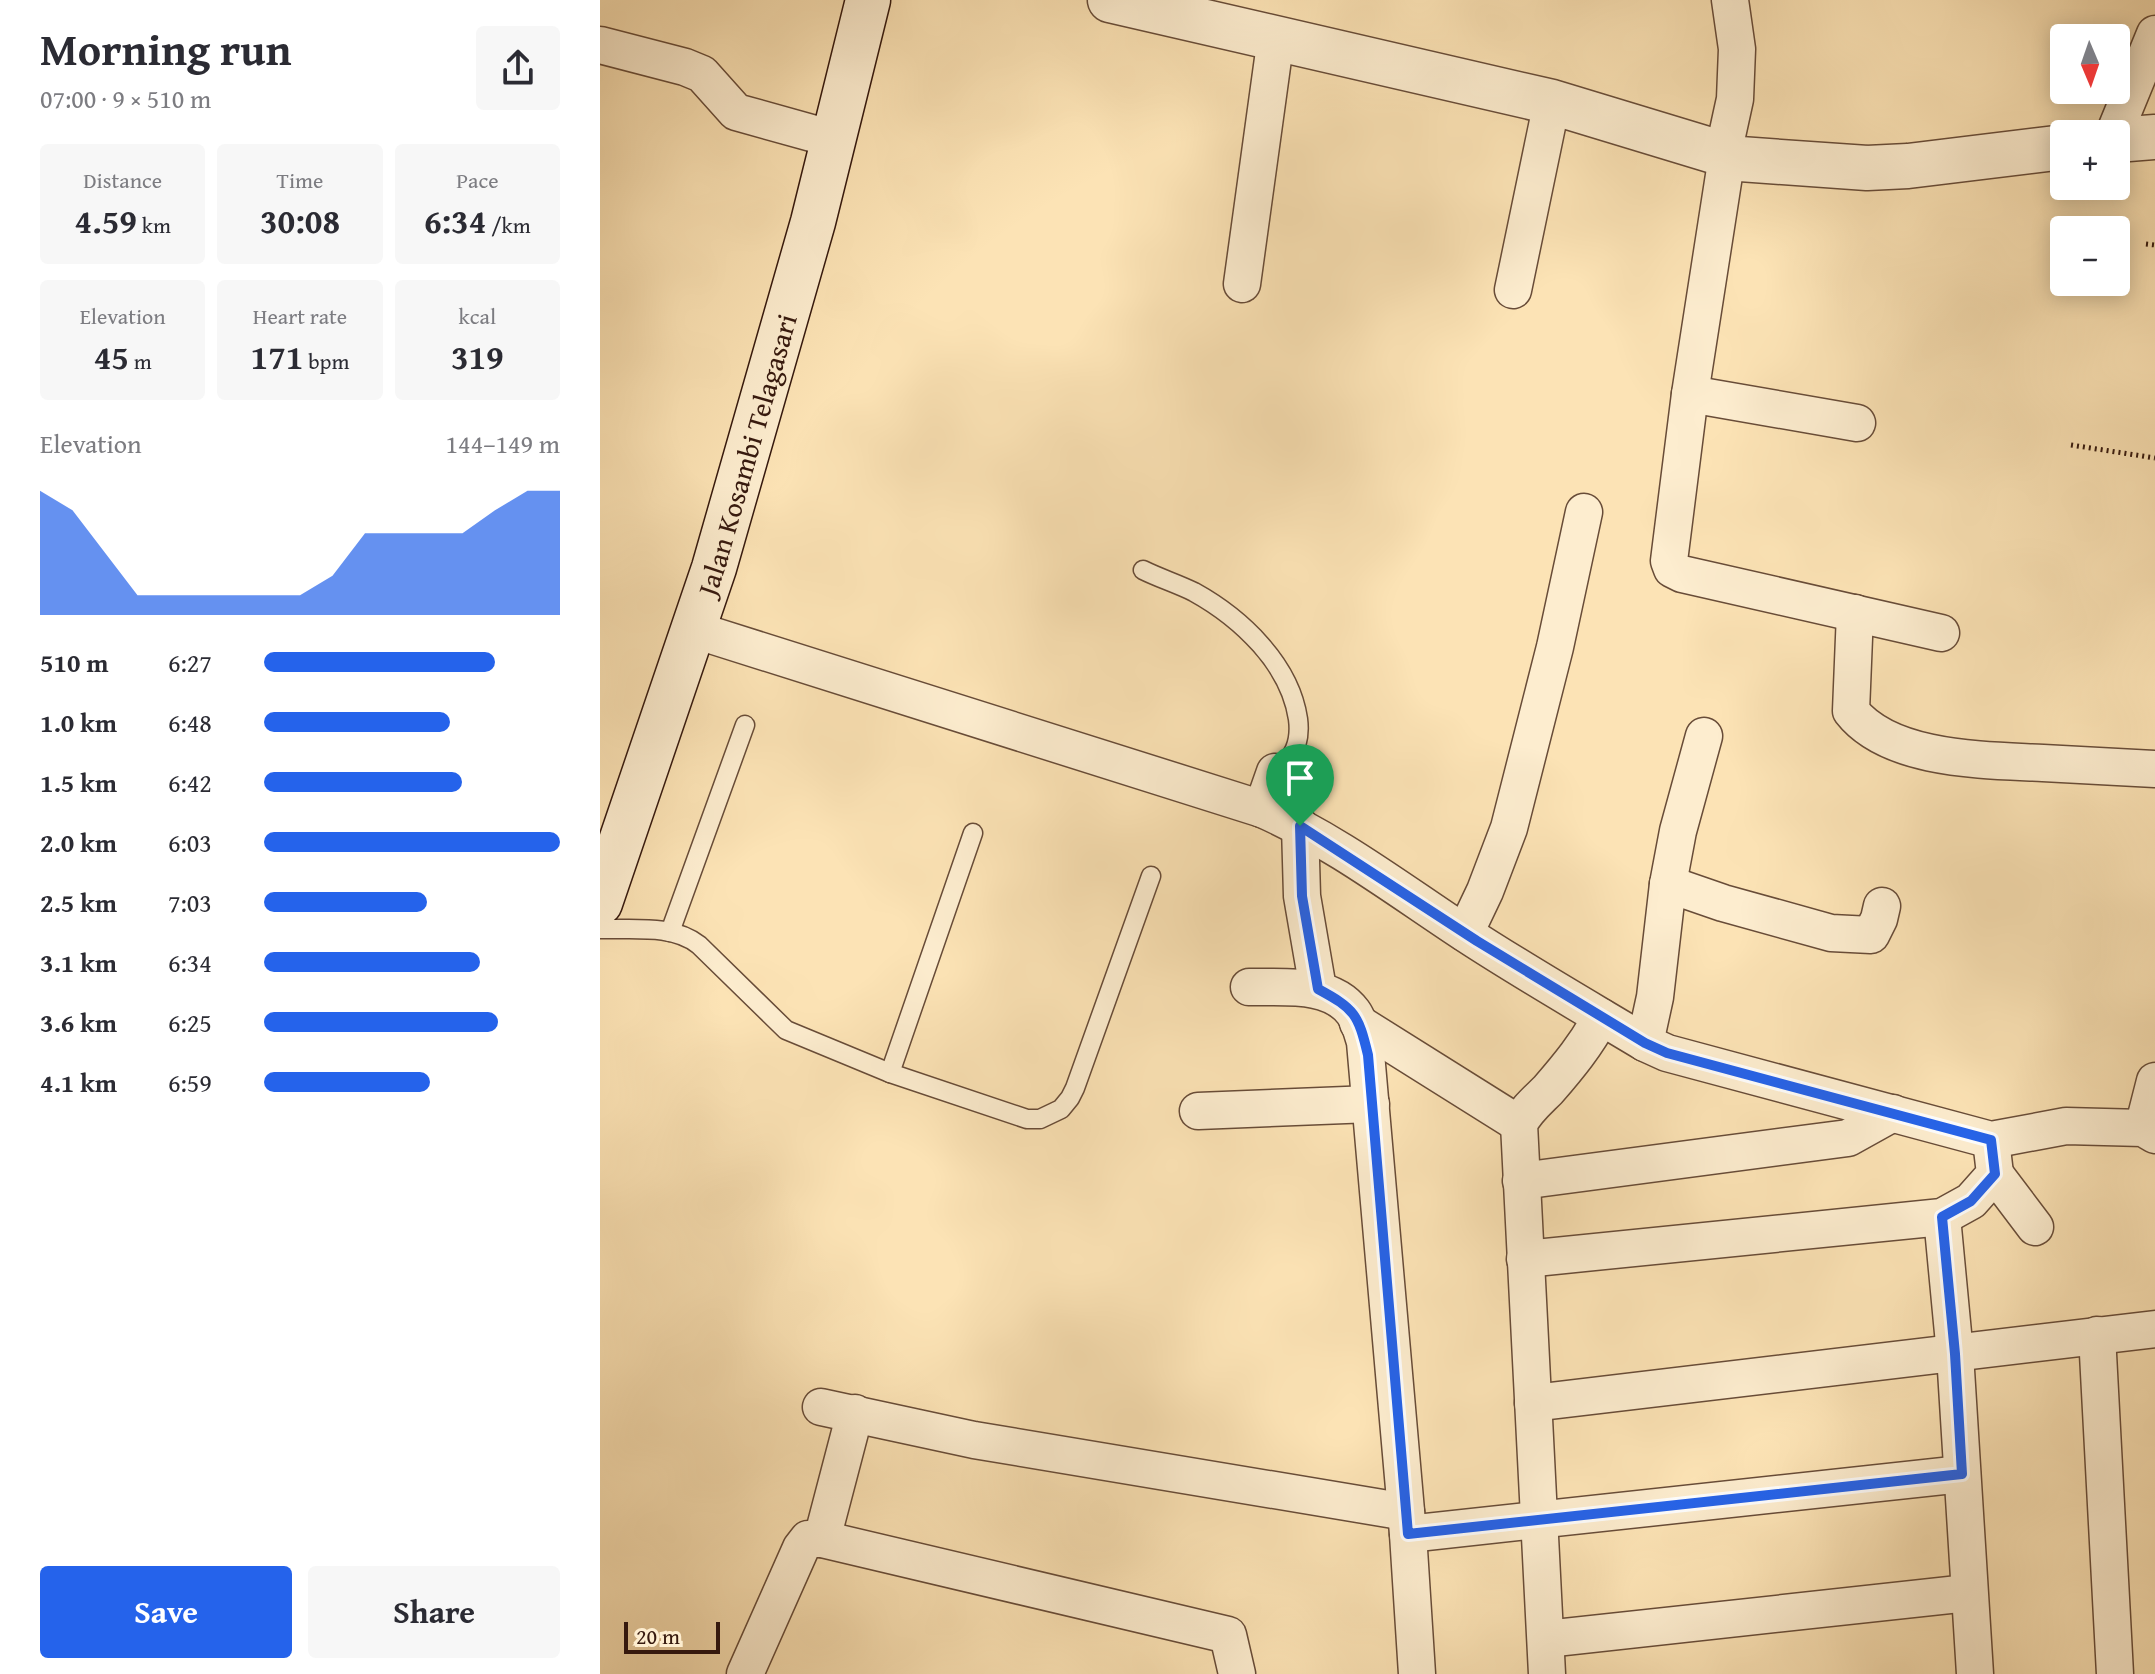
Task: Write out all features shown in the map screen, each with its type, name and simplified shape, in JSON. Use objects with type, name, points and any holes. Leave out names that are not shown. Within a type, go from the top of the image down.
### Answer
[{"type":"street","name":"Jalan Kosambi Telagasari","points":[[600,903],[695,630],[805,251],[868,0]]},
{"type":"street","points":[[1110,0],[1552,102],[1725,155],[1810,166],[1867,168],[2050,149]]},
{"type":"street","points":[[1730,0],[1737,49],[1735,99],[1690,394],[1669,561],[1672,569],[1682,574],[1941,633]]},
{"type":"street","points":[[2120,120],[2155,34]]},
{"type":"street","points":[[1242,284],[1276,37]]},
{"type":"street","points":[[600,45],[685,67],[702,74],[736,112],[833,139]]},
{"type":"street","points":[[1513,290],[1552,102]]},
{"type":"street","points":[[2130,139],[2155,137]]},
{"type":"street","points":[[1690,394],[1857,423]]},
{"type":"street","points":[[1465,933],[1509,828],[1555,647],[1584,512]]},
{"type":"street","points":[[1855,613],[1851,711],[1861,724],[1885,737],[1929,752],[1966,759],[2155,769]]},
{"type":"street","points":[[695,630],[1262,809],[1300,826],[1465,933],[1645,1043],[1667,1053],[1893,1113],[1993,1157],[2035,1227]]},
{"type":"street","points":[[1645,1043],[1655,997],[1668,884],[1678,831],[1704,736]]},
{"type":"street","points":[[1262,809],[1275,772]]},
{"type":"street","points":[[1300,826],[1302,896],[1318,989]]},
{"type":"street","points":[[1668,884],[1831,933],[1871,935],[1882,906]]},
{"type":"street","points":[[1249,987],[1318,989],[1355,1013],[1368,1055],[1417,1674]]},
{"type":"street","points":[[1547,1674],[1519,1124],[1581,1049],[1601,1017]]},
{"type":"street","points":[[1358,1023],[1519,1124]]},
{"type":"street","points":[[1525,1259],[1942,1217],[1971,1201],[1993,1157],[2066,1126],[2149,1132],[2155,1081]]},
{"type":"street","points":[[1198,1111],[1371,1104]]},
{"type":"street","points":[[1521,1181],[1848,1138],[1893,1113]]},
{"type":"street","points":[[1942,1217],[1955,1354],[1975,1674]]},
{"type":"street","points":[[1533,1403],[2155,1329]]},
{"type":"street","points":[[2097,1335],[2115,1674]]},
{"type":"street","points":[[822,1539],[838,1410],[974,1440],[1407,1523],[1539,1521],[1962,1474]]},
{"type":"street","points":[[745,1674],[801,1548],[808,1539],[822,1539],[1228,1635],[1237,1674]]},
{"type":"street","points":[[1546,1639],[1968,1593]]},
{"type":"lane","points":[[1143,570],[1194,592],[1227,614],[1271,656],[1295,703],[1299,733],[1292,756],[1275,772]]},
{"type":"lane","points":[[670,932],[745,725]]},
{"type":"lane","points":[[890,1073],[973,833]]},
{"type":"lane","points":[[600,929],[670,932],[699,945],[786,1030],[890,1073],[1027,1119],[1040,1119],[1061,1109],[1075,1088],[1151,876]]},
{"type":"path","points":[[2146,244],[2155,245]]},
{"type":"path","points":[[2071,445],[2155,458]]},
{"type":"route","points":[[1300,826],[1477,941],[1645,1043],[1667,1053],[1991,1140],[1995,1174],[1980,1194],[1942,1217],[1962,1474],[1408,1534],[1368,1055],[1355,1013],[1318,989],[1302,896],[1300,826]]}]
